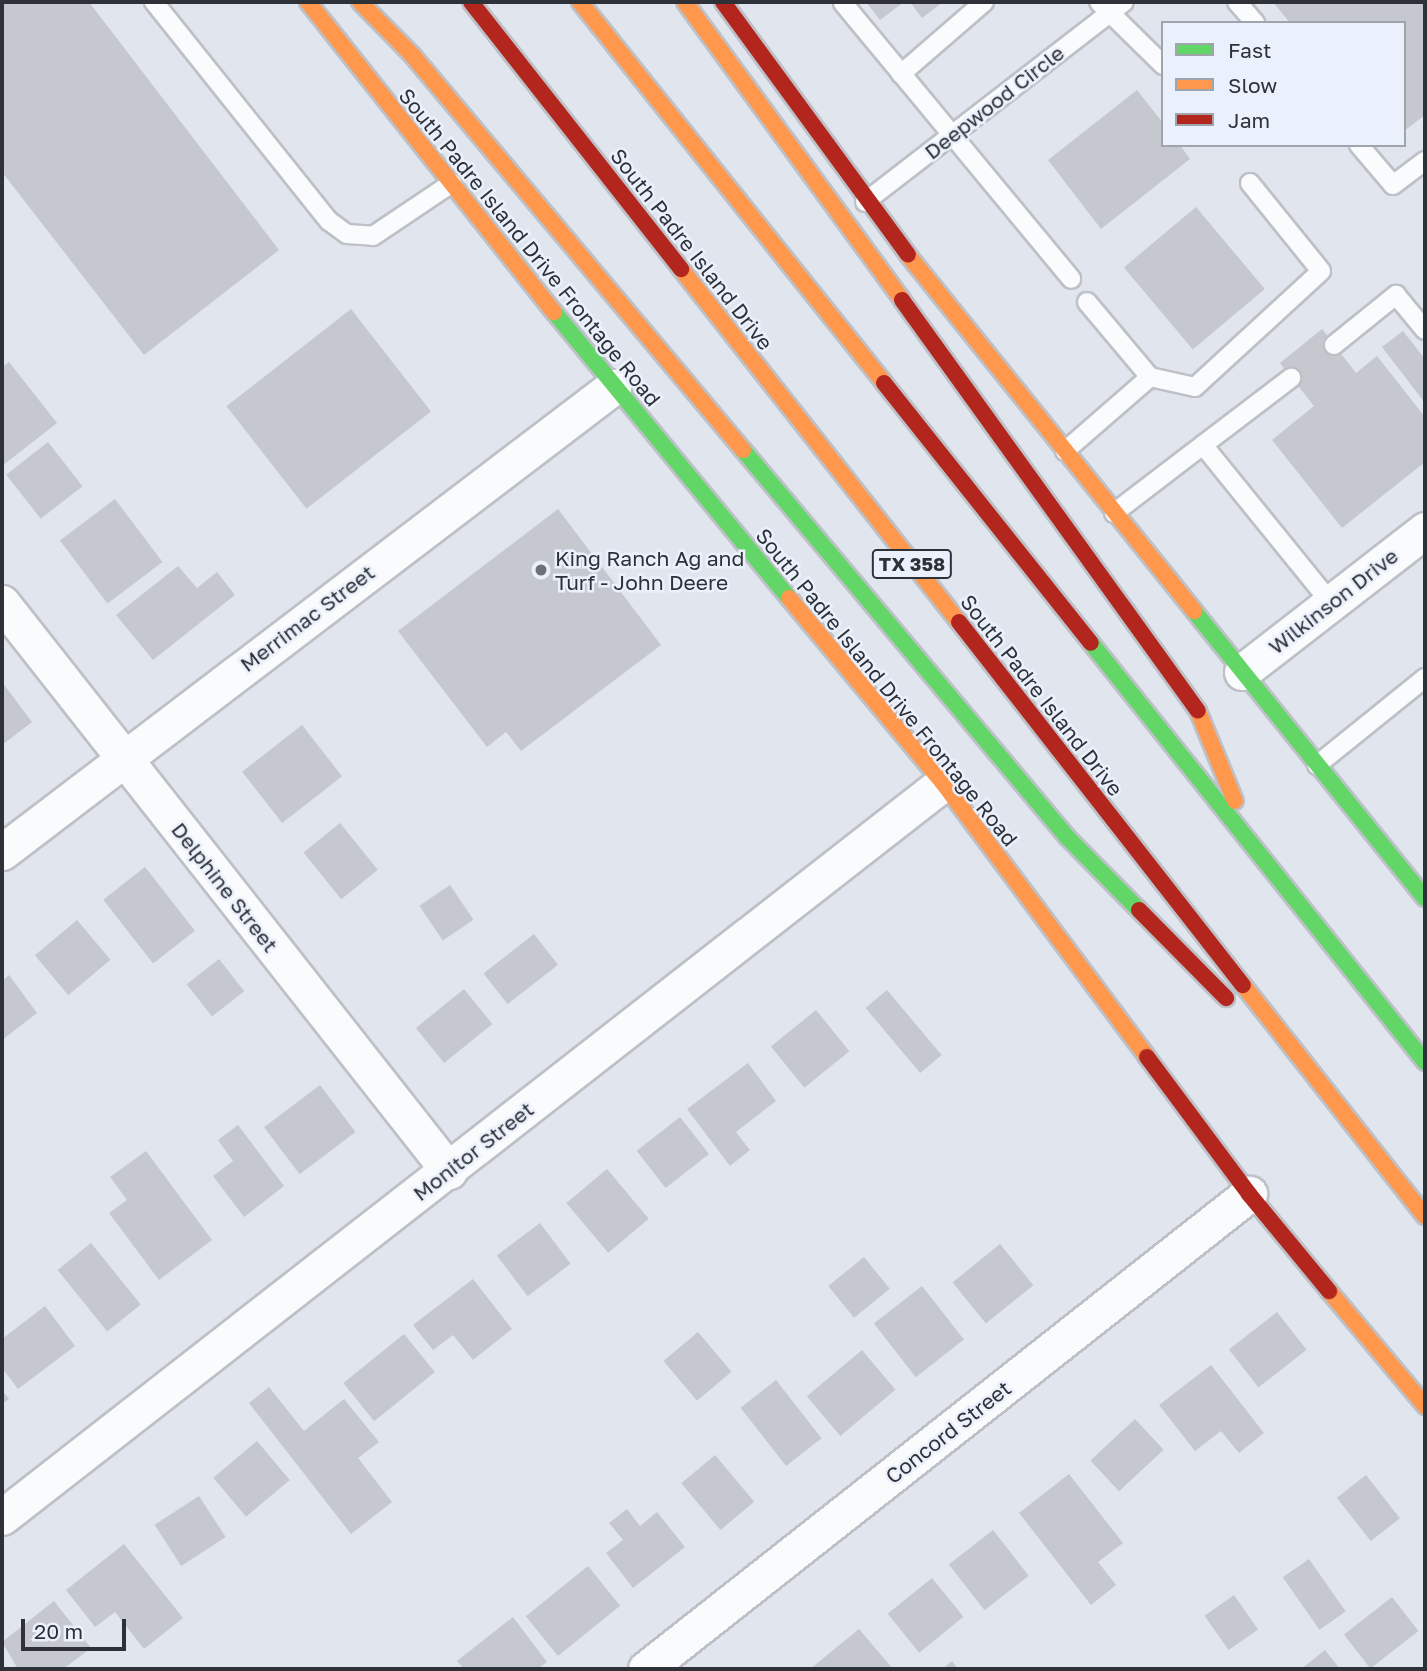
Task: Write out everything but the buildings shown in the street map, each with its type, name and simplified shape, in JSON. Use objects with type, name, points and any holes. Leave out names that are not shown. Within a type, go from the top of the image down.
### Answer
[{"type":"main road","name":"South Padre Island Drive Frontage Road","points":[[308,2],[614,387],[943,783],[1249,1194],[1425,1406]]},
{"type":"main road","points":[[360,2],[413,57],[1067,837],[1353,1126]]},
{"type":"main road","name":"South Padre Island Drive","points":[[471,2],[1425,1216]]},
{"type":"main road","points":[[580,2],[1425,1062]]},
{"type":"main road","points":[[685,2],[1195,703],[1251,842]]},
{"type":"main road","points":[[723,2],[865,202],[1425,898]]},
{"type":"street","name":"Merrimac Street","points":[[2,852],[122,758],[614,387]]},
{"type":"street","name":"Wilkinson Drive","points":[[1242,672],[1425,530]]},
{"type":"street","name":"Delphine Street","points":[[2,603],[449,1171]]},
{"type":"street","name":"Monitor Street","points":[[2,1517],[449,1171],[943,783]]},
{"type":"street","name":"Concord Street","points":[[646,1669],[1249,1194]]},
{"type":"lane","points":[[154,2],[329,221],[346,234],[373,236],[452,183]]},
{"type":"lane","points":[[901,74],[984,2]]},
{"type":"lane","name":"Deepwood Circle","points":[[865,202],[952,135],[1103,8],[1124,2]]},
{"type":"lane","points":[[1237,2],[1253,21]]},
{"type":"lane","points":[[843,3],[1071,279]]},
{"type":"lane","points":[[1103,8],[1140,38],[1161,63]]},
{"type":"lane","points":[[1361,147],[1393,186],[1425,161]]},
{"type":"lane","points":[[1087,302],[1150,377],[1195,387],[1321,271],[1250,183]]},
{"type":"lane","points":[[1334,345],[1396,295],[1425,330]]},
{"type":"lane","points":[[1065,451],[1150,377]]},
{"type":"lane","points":[[1114,513],[1291,377]]},
{"type":"lane","points":[[1203,445],[1331,603]]},
{"type":"lane","points":[[1317,765],[1422,687]]},
{"type":"traffic: fast","points":[[554,312],[789,598]]},
{"type":"traffic: fast","points":[[743,450],[1067,837],[1139,910]]},
{"type":"traffic: fast","points":[[1194,611],[1425,898]]},
{"type":"traffic: fast","points":[[1091,643],[1425,1062]]},
{"type":"traffic: slow","points":[[308,2],[554,312]]},
{"type":"traffic: slow","points":[[360,2],[413,56],[743,450]]},
{"type":"traffic: slow","points":[[580,2],[884,383]]},
{"type":"traffic: slow","points":[[685,2],[902,300]]},
{"type":"traffic: slow","points":[[908,255],[1194,611]]},
{"type":"traffic: slow","points":[[681,269],[959,622]]},
{"type":"traffic: slow","points":[[789,598],[943,783],[1147,1057]]},
{"type":"traffic: slow","points":[[1198,711],[1235,801]]},
{"type":"traffic: slow","points":[[1243,985],[1425,1216]]},
{"type":"traffic: slow","points":[[1329,1291],[1425,1406]]},
{"type":"traffic: jam","points":[[471,2],[681,269]]},
{"type":"traffic: jam","points":[[723,2],[908,255]]},
{"type":"traffic: jam","points":[[902,300],[1198,711]]},
{"type":"traffic: jam","points":[[884,383],[1091,643]]},
{"type":"traffic: jam","points":[[959,622],[1243,985]]},
{"type":"traffic: jam","points":[[1139,910],[1226,998]]},
{"type":"traffic: jam","points":[[1147,1057],[1249,1194],[1329,1291]]},
{"type":"place","name":"King Ranch Ag and Turf - John Deere","points":[[541,570]]}]
